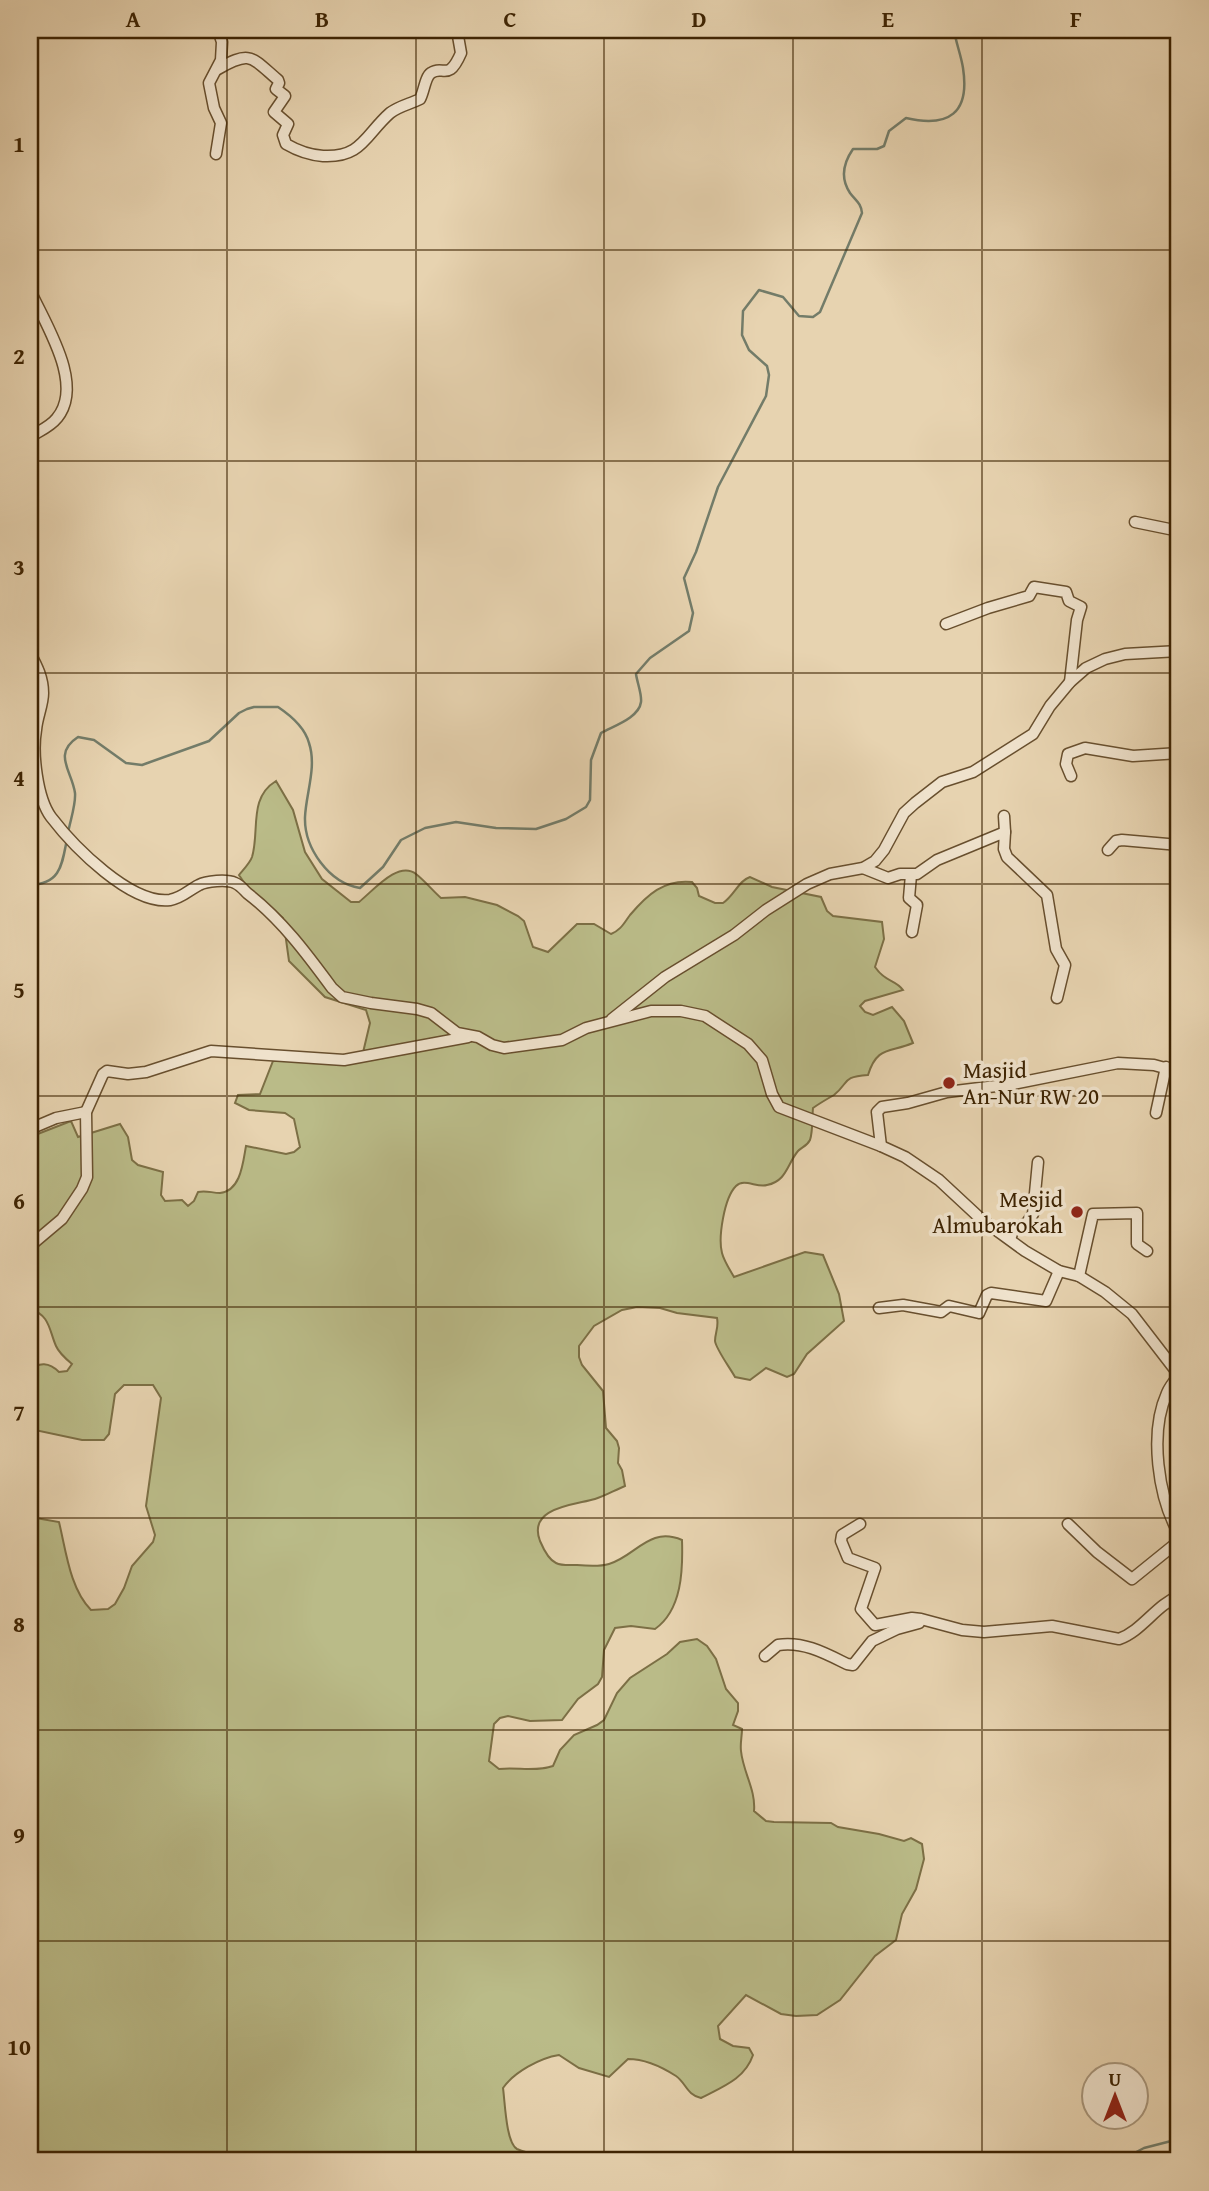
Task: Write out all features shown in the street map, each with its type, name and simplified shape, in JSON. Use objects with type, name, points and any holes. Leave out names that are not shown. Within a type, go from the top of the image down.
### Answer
[{"type":"street","points":[[55,30],[70,30]]},
{"type":"street","points":[[218,30],[222,42],[218,69]]},
{"type":"street","points":[[216,154],[221,123],[214,108],[209,83],[212,74],[218,69],[243,57],[257,62],[278,80],[276,89],[285,96],[274,112],[288,124],[283,135],[286,144],[307,153],[346,155],[361,145],[391,112],[420,99],[429,74],[451,70],[461,53],[454,30]]},
{"type":"street","points":[[30,290],[66,369],[67,387],[59,416],[49,426],[30,437]]},
{"type":"street","points":[[1135,522],[1179,531]]},
{"type":"street","points":[[946,624],[1029,596],[1034,587],[1066,592],[1069,601],[1081,607],[1070,682]]},
{"type":"street","points":[[607,1022],[665,977],[722,943],[807,884],[830,874],[863,868],[880,856],[904,813],[927,792],[942,782],[973,772],[1033,734],[1050,706],[1086,668],[1105,659],[1146,652],[1179,651]]},
{"type":"street","points":[[30,653],[38,667],[43,694],[35,731],[36,764],[44,804],[85,853],[131,890],[155,899],[168,900],[178,898],[202,883],[236,883],[275,915],[332,988],[342,996],[417,1009],[439,1018],[457,1033],[504,1048],[562,1040],[607,1022],[651,1012],[681,1011],[705,1016],[748,1044],[762,1060],[772,1094],[779,1107],[905,1157],[939,1180],[990,1227],[1025,1251],[1059,1271],[1079,1276],[1105,1292],[1132,1314],[1179,1375],[1168,1392],[1159,1429],[1159,1466],[1168,1514],[1179,1534]]},
{"type":"street","points":[[1071,776],[1066,764],[1069,754],[1085,748],[1133,756],[1179,753]]},
{"type":"street","points":[[1004,816],[1004,849],[1007,857],[1047,895],[1056,949],[1065,965],[1057,998]]},
{"type":"street","points":[[863,868],[888,878],[900,874],[911,875],[937,860],[1005,832]]},
{"type":"street","points":[[1108,850],[1116,841],[1122,840],[1179,845]]},
{"type":"street","points":[[911,875],[909,898],[917,905],[912,932]]},
{"type":"street","points":[[30,1246],[62,1219],[82,1189],[87,1177],[86,1112],[103,1074],[109,1070],[128,1074],[146,1072],[211,1051],[344,1060],[470,1036]]},
{"type":"street","points":[[881,1146],[877,1112],[882,1107],[947,1092],[1013,1083],[1118,1063],[1166,1067],[1179,1072]]},
{"type":"street","points":[[1156,1113],[1166,1067]]},
{"type":"street","points":[[30,1129],[56,1118],[86,1112]]},
{"type":"street","points":[[1010,1239],[1014,1228],[1026,1224],[1032,1214],[1038,1162]]},
{"type":"street","points":[[1079,1276],[1093,1214],[1137,1213],[1137,1244],[1147,1251]]},
{"type":"street","points":[[879,1308],[903,1306],[941,1312],[949,1306],[979,1313],[987,1295],[991,1293],[1046,1301],[1059,1271]]},
{"type":"street","points":[[860,1524],[840,1538],[848,1558],[874,1568],[861,1611],[875,1625],[912,1618],[962,1630],[984,1632],[1052,1626],[1119,1639],[1163,1604],[1179,1596]]},
{"type":"street","points":[[1068,1524],[1097,1552],[1132,1578],[1179,1541]]},
{"type":"street","points":[[765,1656],[778,1645],[798,1645],[810,1647],[853,1665],[872,1641],[897,1629],[929,1621]]},
{"type":"green space","points":[[276,781],[293,810],[305,852],[322,879],[351,902],[359,902],[394,874],[409,871],[416,874],[441,898],[465,897],[497,905],[518,916],[524,921],[533,947],[548,952],[577,924],[594,924],[611,934],[622,926],[643,901],[657,890],[673,883],[692,882],[699,896],[715,903],[723,903],[750,877],[772,887],[821,897],[827,911],[833,916],[882,922],[884,939],[875,967],[903,990],[865,1001],[860,1006],[873,1015],[892,1007],[904,1021],[913,1043],[880,1055],[875,1059],[868,1075],[850,1079],[834,1095],[813,1108],[810,1140],[798,1151],[783,1176],[767,1185],[743,1183],[736,1186],[728,1199],[723,1218],[722,1253],[734,1277],[805,1252],[823,1255],[839,1294],[844,1321],[807,1354],[794,1374],[787,1377],[766,1368],[750,1380],[735,1377],[715,1341],[717,1318],[660,1308],[637,1307],[622,1310],[594,1326],[579,1346],[582,1365],[603,1391],[606,1428],[617,1441],[618,1463],[625,1486],[599,1498],[565,1506],[546,1514],[540,1521],[538,1530],[540,1541],[549,1557],[556,1563],[593,1566],[619,1560],[652,1539],[670,1537],[682,1540],[679,1589],[671,1611],[655,1629],[631,1626],[615,1628],[604,1650],[602,1677],[598,1684],[578,1699],[562,1720],[530,1721],[508,1716],[500,1718],[494,1724],[489,1761],[499,1769],[540,1769],[553,1766],[560,1750],[574,1735],[604,1720],[617,1693],[630,1678],[667,1654],[680,1642],[697,1639],[707,1646],[716,1659],[726,1689],[738,1703],[733,1725],[742,1729],[741,1751],[753,1796],[754,1811],[766,1821],[831,1823],[838,1827],[904,1841],[911,1838],[922,1844],[924,1859],[916,1889],[902,1914],[896,1940],[875,1956],[840,2000],[817,2015],[781,2014],[746,1995],[718,2026],[720,2039],[733,2046],[749,2048],[753,2055],[739,2076],[701,2098],[690,2092],[671,2073],[634,2059],[628,2059],[609,2077],[579,2068],[559,2055],[521,2071],[503,2088],[508,2131],[517,2149],[543,2161],[30,2161],[30,1517],[59,1522],[73,1581],[91,1610],[108,1609],[115,1604],[132,1566],[153,1542],[155,1535],[146,1506],[161,1398],[153,1385],[124,1385],[115,1394],[109,1434],[104,1440],[82,1440],[30,1429],[30,1373],[40,1365],[48,1365],[59,1372],[67,1371],[72,1364],[57,1349],[42,1315],[30,1309],[30,1137],[71,1121],[78,1137],[120,1124],[128,1137],[132,1160],[138,1165],[163,1172],[161,1195],[165,1201],[182,1200],[188,1206],[198,1192],[220,1193],[233,1187],[240,1175],[246,1146],[286,1154],[300,1147],[294,1119],[285,1113],[249,1110],[235,1103],[238,1095],[260,1094],[273,1061],[361,1061],[370,1023],[366,1010],[325,997],[289,961],[283,918],[247,887],[239,875],[252,857],[258,806],[267,788]]},
{"type":"waterway","points":[[68,833],[75,793],[65,756],[70,743],[78,737],[94,740],[126,763],[142,765],[209,741],[239,713],[254,707],[278,707],[296,722],[307,737],[312,761],[305,817],[309,840],[320,862],[329,872],[349,885],[360,888],[383,867],[401,840],[425,828],[456,822],[496,828],[536,829],[566,819],[586,807],[590,800],[591,760],[601,733],[636,713],[641,702],[636,674],[650,658],[689,631],[693,613],[684,578],[696,552],[718,487],[766,396],[769,375],[767,366],[749,350],[742,335],[743,311],[759,290],[783,297],[799,316],[813,317],[820,312],[862,213],[845,182],[847,159],[853,149],[877,149],[884,146],[889,131],[906,118],[934,121],[953,114],[963,96],[964,83],[954,30]]},
{"type":"waterway","points":[[30,885],[40,884],[54,877],[61,864],[67,839]]},
{"type":"waterway","points":[[1119,2161],[1144,2148],[1179,2139]]},
{"type":"place","name":"Masjid An-Nur RW 20","points":[[949,1083]]},
{"type":"place","name":"Mesjid Almubarokah","points":[[1077,1212]]}]
